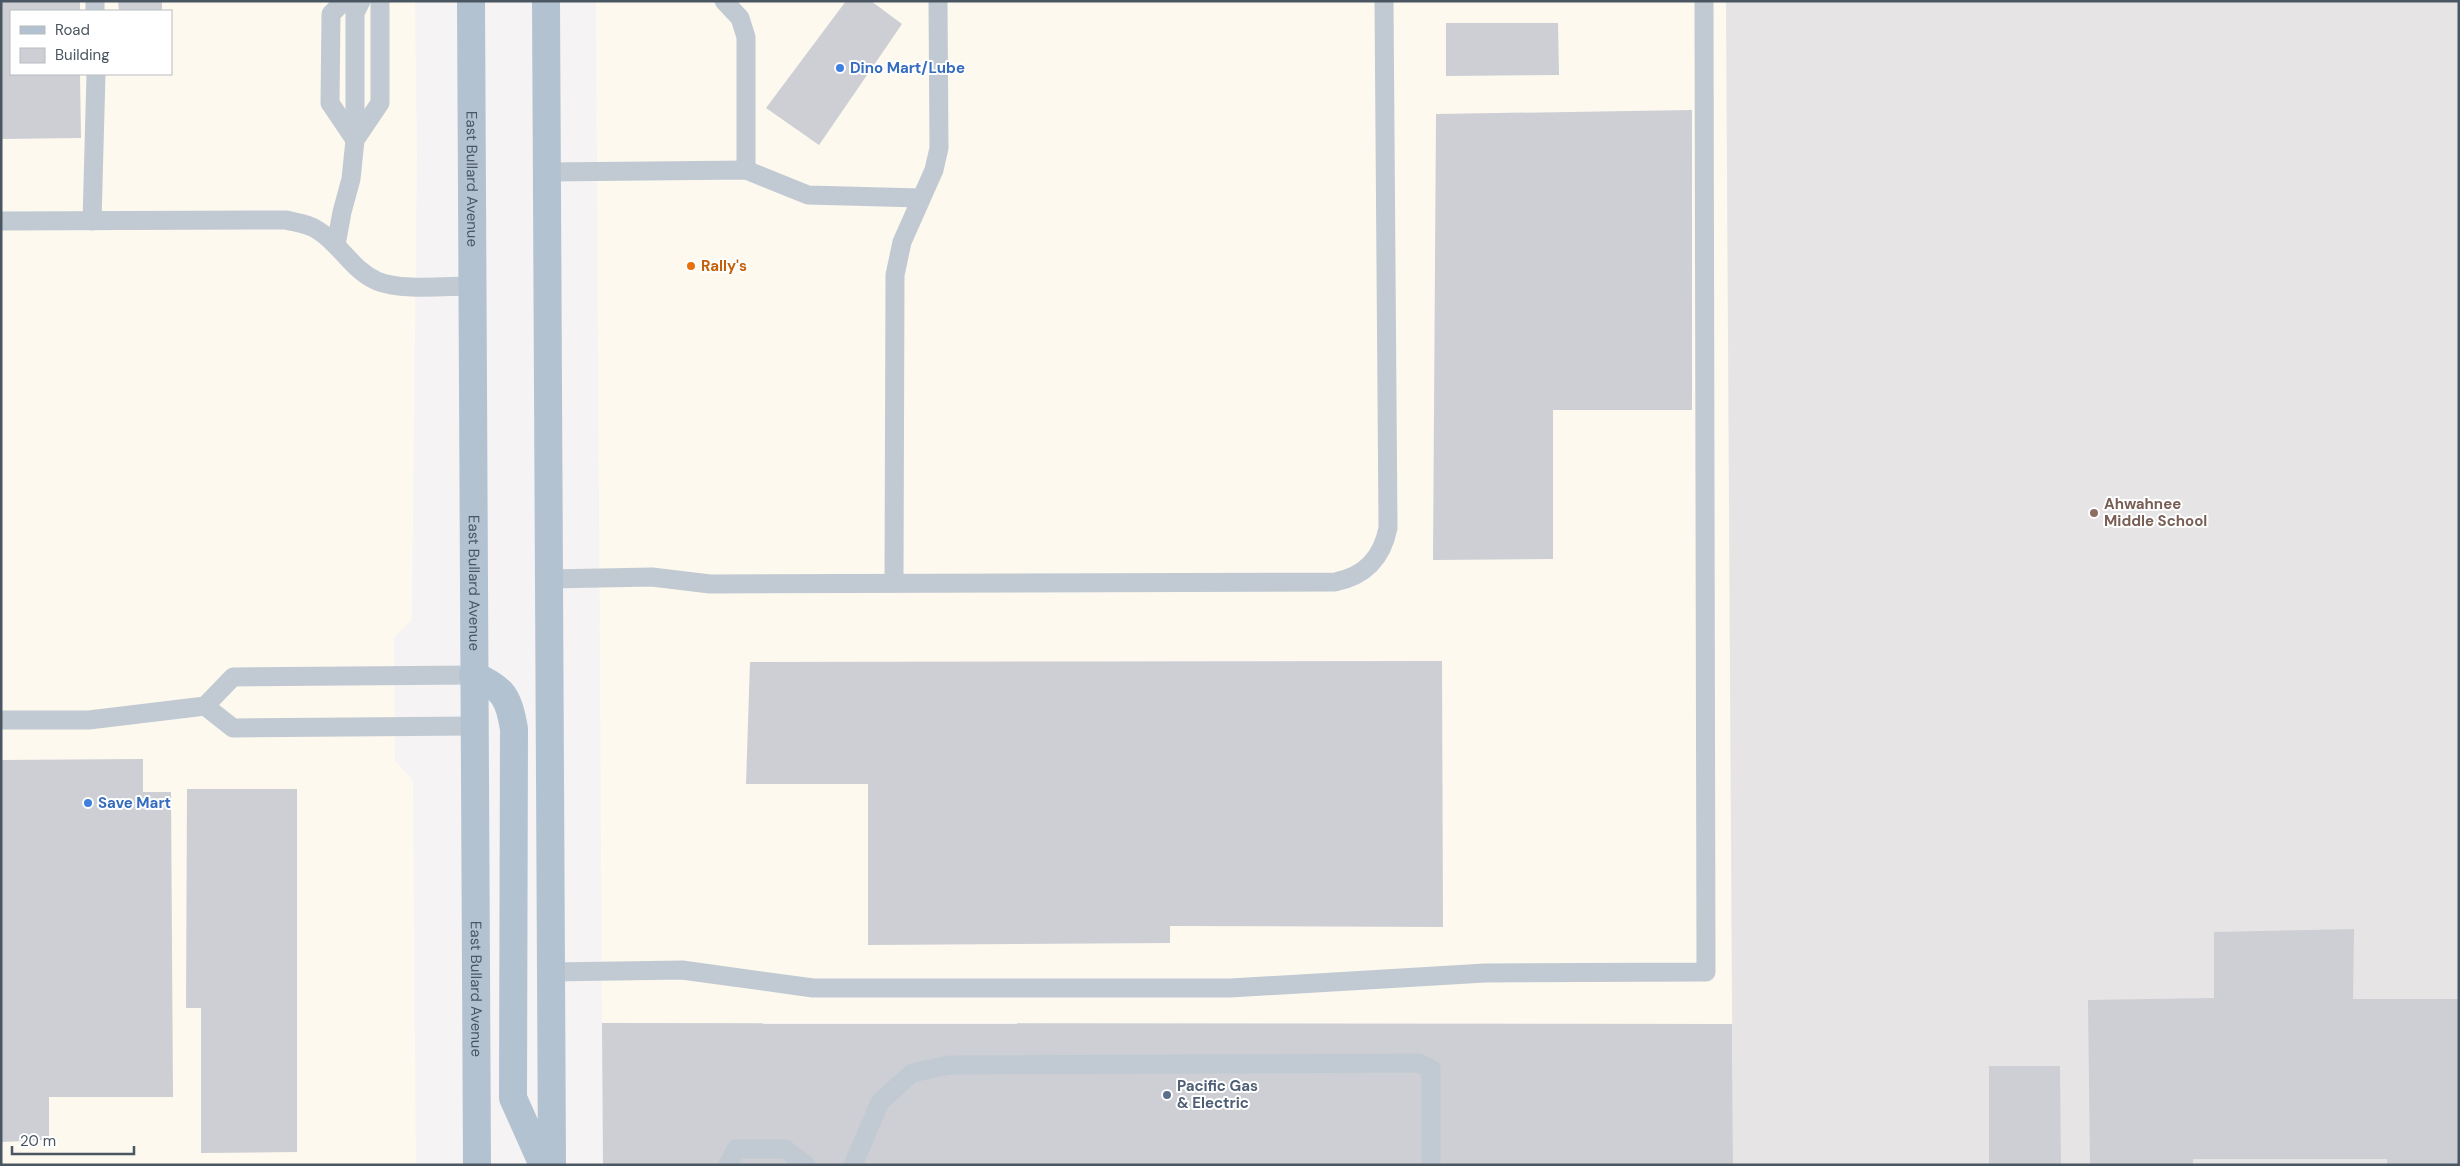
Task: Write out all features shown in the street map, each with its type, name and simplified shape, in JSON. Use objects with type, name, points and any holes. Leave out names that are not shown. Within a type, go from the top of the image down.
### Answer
[{"type":"main road","name":"East Bullard Avenue","points":[[471,1],[477,1165]]},
{"type":"main road","points":[[546,1],[552,1165]]},
{"type":"main road","points":[[473,675],[491,682],[503,693],[511,708],[514,729],[513,1098],[543,1165]]},
{"type":"lane","points":[[344,1],[331,14],[330,103],[355,140]]},
{"type":"lane","points":[[336,245],[351,179],[355,140],[355,13],[361,1]]},
{"type":"lane","points":[[355,140],[380,103],[380,1]]},
{"type":"lane","points":[[724,1],[740,18],[746,37],[746,170]]},
{"type":"lane","points":[[894,583],[895,275],[902,242],[934,170],[939,148],[938,1]]},
{"type":"lane","points":[[548,579],[652,577],[710,584],[1335,582],[1352,578],[1379,556],[1386,542],[1388,528],[1384,1]]},
{"type":"lane","points":[[551,972],[682,970],[813,988],[1230,988],[1485,973],[1706,972],[1704,1]]},
{"type":"lane","points":[[92,221],[96,75]]},
{"type":"lane","points":[[547,172],[746,170],[808,195],[920,198]]},
{"type":"lane","points":[[1,221],[286,220],[318,230],[336,245],[361,272],[376,281],[395,287],[472,286]]},
{"type":"lane","points":[[1,720],[90,720],[205,706],[233,678],[473,675]]},
{"type":"lane","points":[[205,706],[233,728],[474,726]]},
{"type":"lane","points":[[852,1165],[880,1102],[912,1072],[950,1065],[1399,1063],[1419,1063],[1431,1069],[1431,1165]]},
{"type":"lane","points":[[728,1165],[736,1149],[785,1149],[806,1165]]},
{"type":"shaded area","points":[[1,1],[415,1],[417,155],[412,619],[394,638],[395,761],[413,780],[416,1165],[1,1165]]},
{"type":"shaded area","points":[[596,1],[1726,1],[1732,1024],[602,1023]]},
{"type":"shaded area","name":"Ahwahnee Middle School","points":[[1726,1],[2459,1],[2459,1165],[1733,1165]]},
{"type":"building","points":[[1,1],[80,1],[80,10],[10,10],[10,75],[80,75],[81,138],[1,139]]},
{"type":"building","points":[[118,1],[162,1],[162,10],[119,10]]},
{"type":"building","points":[[846,1],[871,1],[902,24],[819,145],[766,108]]},
{"type":"building","points":[[1446,23],[1558,23],[1559,75],[1446,76]]},
{"type":"building","points":[[1692,110],[1692,410],[1553,410],[1553,559],[1433,560],[1436,114]]},
{"type":"building","points":[[1442,661],[1443,927],[1170,926],[1170,943],[868,945],[868,784],[746,784],[750,662]]},
{"type":"building","points":[[143,759],[143,792],[171,792],[173,1097],[49,1097],[49,1140],[1,1142],[1,760]]},
{"type":"building","points":[[187,789],[297,789],[297,1152],[201,1153],[201,1008],[186,1008]]},
{"type":"building","points":[[2354,929],[2353,999],[2459,999],[2459,1165],[2387,1165],[2387,1159],[2193,1159],[2193,1165],[2090,1165],[2088,1000],[2214,998],[2214,932]]},
{"type":"building","name":"Pacific Gas & Electric","points":[[602,1023],[1732,1024],[1733,1165],[603,1165]]},
{"type":"building","points":[[1989,1066],[2060,1066],[2061,1165],[1989,1165]]},
{"type":"place","name":"Dino Mart/Lube","points":[[840,68]]},
{"type":"place","name":"Rally's","points":[[691,266]]},
{"type":"place","name":"Ahwahnee Middle School","points":[[2094,513]]},
{"type":"place","name":"Save Mart","points":[[88,803]]},
{"type":"place","name":"Pacific Gas & Electric","points":[[1167,1095]]}]
